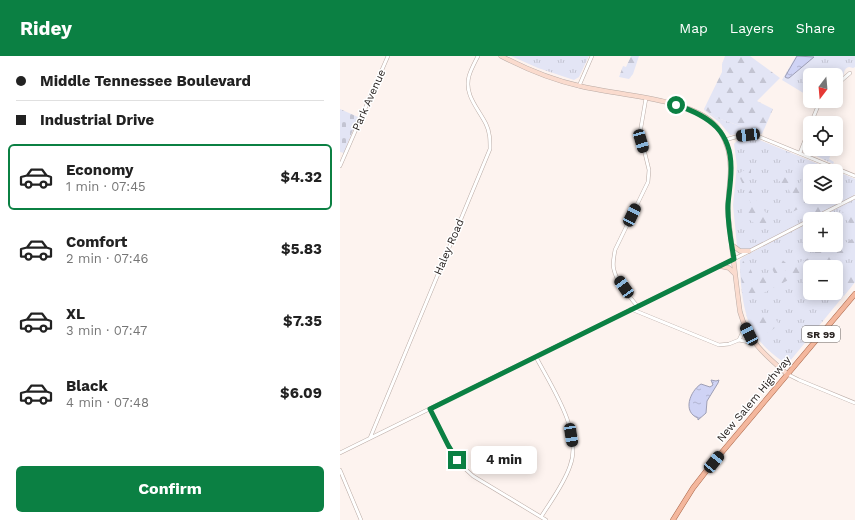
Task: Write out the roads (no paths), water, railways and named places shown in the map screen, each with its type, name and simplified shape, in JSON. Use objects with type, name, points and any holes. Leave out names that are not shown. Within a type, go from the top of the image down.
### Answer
[{"type":"main road","points":[[501,56],[534,71],[579,86],[670,103],[701,114],[716,126],[725,140],[731,161],[732,171],[728,204],[740,312],[745,327],[754,343],[787,374]]},
{"type":"main road","points":[[732,244],[740,251],[749,251]]},
{"type":"main road","points":[[720,266],[729,268],[735,274]]},
{"type":"main road","name":"New Salem Highway","points":[[673,520],[696,485],[855,294]]},
{"type":"street","name":"Park Avenue","points":[[340,166],[388,56]]},
{"type":"street","name":"Haley Road","points":[[370,438],[490,149],[490,136],[486,125],[468,91],[469,75],[478,56]]},
{"type":"street","points":[[579,86],[592,56]]},
{"type":"street","points":[[843,79],[850,73]]},
{"type":"street","points":[[637,306],[617,277],[613,262],[615,250],[648,182],[649,170],[640,133],[646,98]]},
{"type":"street","points":[[725,140],[739,136],[755,135],[855,176]]},
{"type":"street","points":[[800,153],[803,145]]},
{"type":"street","points":[[826,212],[855,197]]},
{"type":"street","points":[[340,453],[803,224]]},
{"type":"street","points":[[631,309],[719,345],[725,346],[739,340],[754,343]]},
{"type":"street","points":[[739,340],[745,327]]},
{"type":"street","points":[[536,357],[569,423],[573,447],[570,466],[541,517]]},
{"type":"street","points":[[787,374],[855,404]]},
{"type":"street","points":[[430,409],[448,445],[461,465],[473,476],[546,520]]},
{"type":"street","points":[[340,470],[361,520]]},
{"type":"water","points":[[797,56],[814,57],[789,78],[785,77],[786,75]]},
{"type":"water","points":[[711,380],[719,380],[707,401],[706,413],[698,420],[698,418],[690,411],[689,401],[694,391],[701,384],[710,387],[713,385]]}]
